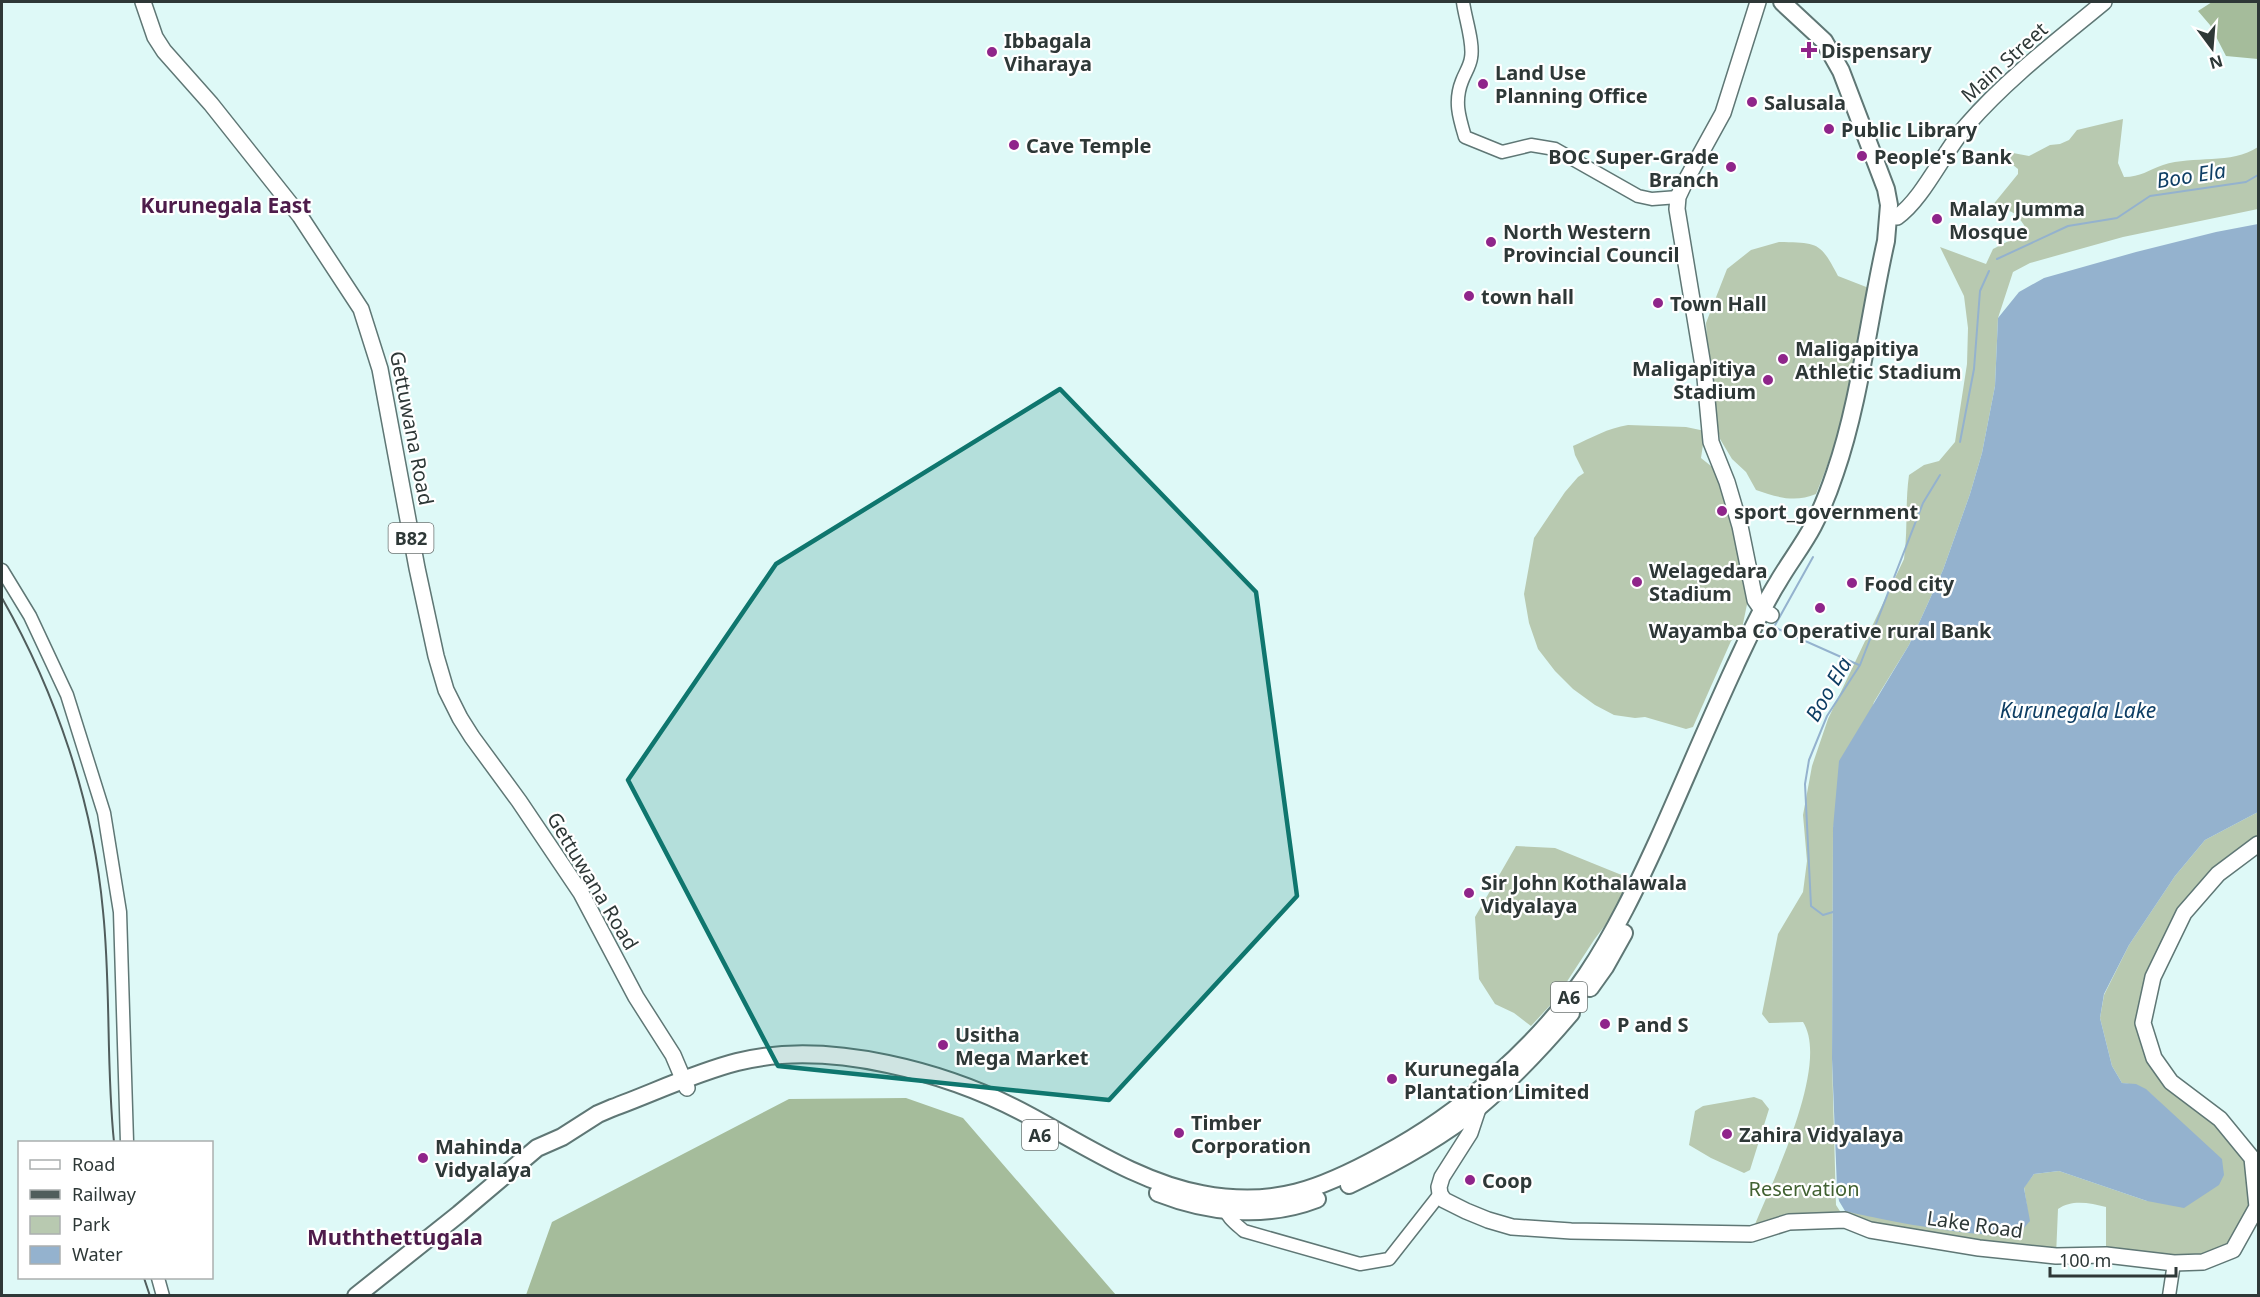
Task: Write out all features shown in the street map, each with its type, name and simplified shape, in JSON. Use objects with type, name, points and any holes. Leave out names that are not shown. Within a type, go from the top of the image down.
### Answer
[{"type":"highway","name":"A6","points":[[356,1296],[537,1148],[582,1125],[598,1114],[685,1085],[734,1063],[764,1056],[793,1054],[863,1060],[919,1071],[960,1084],[990,1096],[1078,1143],[1172,1187],[1224,1204],[1298,1193],[1321,1186],[1413,1138],[1475,1101],[1563,1005],[1589,971],[1614,929],[1636,888],[1701,741],[1813,526],[1841,454],[1886,241],[1889,216],[1888,197],[1881,172],[1836,62],[1819,36],[1782,2]]},
{"type":"highway","name":"A6","points":[[1766,613],[1828,514],[1846,473],[1877,332],[1897,217],[1895,194],[1887,165],[1844,57],[1824,27],[1796,2]]},
{"type":"main road","name":"Gettuwana Road","points":[[143,2],[155,37],[164,51],[211,104],[300,216],[361,309],[380,369],[425,607],[438,664],[450,700],[472,737],[514,794],[580,893],[636,997],[674,1055],[685,1085]]},
{"type":"main road","points":[[1758,2],[1723,113],[1678,196],[1677,209],[1705,378],[1711,442],[1743,537],[1752,591],[1766,613]]},
{"type":"main road","name":"Main Street","points":[[1897,217],[1911,204],[1949,148],[1987,103],[2104,2]]},
{"type":"main road","name":"Lake Road","points":[[1440,1194],[1449,1203],[1482,1218],[1528,1229],[1750,1234],[1789,1222],[1845,1220],[1870,1230],[1979,1248],[2056,1256],[2106,1255],[2174,1263],[2203,1262],[2233,1250],[2257,1207],[2252,1158],[2220,1119],[2171,1082],[2154,1058],[2143,1023],[2153,976],[2184,913],[2218,874],[2259,844]]},
{"type":"main road","points":[[1440,1194],[1439,1187],[1442,1177],[1470,1133],[1475,1101]]},
{"type":"street","points":[[1463,2],[1471,50],[1471,60],[1461,82],[1457,99],[1464,136],[1502,152],[1531,145],[1555,149],[1638,196],[1666,199],[1678,196]]},
{"type":"street","points":[[2,570],[30,616],[67,695],[104,813],[120,922],[127,1141]]},
{"type":"street","points":[[1224,1204],[1233,1222],[1244,1231],[1360,1264],[1389,1259],[1440,1194]]},
{"type":"street","points":[[2169,1296],[2174,1263]]},
{"type":"street","points":[[158,1279],[163,1296]]},
{"type":"highlighted area","points":[[1060,389],[1256,592],[1297,896],[1109,1100],[778,1066],[628,780],[776,564]]},
{"type":"green space","points":[[2212,2],[2258,2],[2258,59],[2226,56],[2210,25],[2198,11]]},
{"type":"green space","name":"Reservation","points":[[2123,119],[2118,163],[2124,177],[2140,175],[2175,162],[2236,156],[2258,147],[2258,209],[2123,237],[2030,263],[2013,272],[1998,318],[1995,386],[1982,453],[1970,494],[1943,570],[1909,645],[1874,702],[1833,828],[1832,1059],[1836,1205],[1845,1219],[1845,1211],[1980,1234],[2009,1235],[2029,1221],[2024,1187],[2034,1174],[2059,1171],[2147,1201],[2171,1114],[2144,1089],[2122,1083],[2112,1066],[2100,1018],[2104,995],[2129,945],[2175,876],[2205,840],[2258,812],[2258,844],[2184,913],[2143,1023],[2154,1058],[2252,1158],[2257,1207],[2233,1250],[2203,1262],[2106,1255],[2106,1207],[2081,1203],[2069,1204],[2058,1209],[2056,1256],[1845,1220],[1751,1234],[1794,1127],[1804,1096],[1809,1067],[1810,1042],[1803,1022],[1769,1023],[1762,1014],[1778,934],[1803,892],[1807,861],[1803,815],[1812,766],[1828,719],[1904,559],[1909,475],[1924,465],[1939,461],[1955,442],[1967,364],[1968,328],[1964,296],[1940,247],[1986,264],[1993,249],[2028,231],[2010,211],[1999,211],[1983,217],[2018,174],[2018,169],[2008,161],[2009,155],[2013,153],[2029,156],[2050,145],[2069,140],[2077,130]]},
{"type":"green space","name":"Maligapitiya Athletic Stadium","points":[[1779,242],[1816,246],[1827,256],[1838,276],[1874,290],[1849,393],[1826,469],[1816,494],[1793,499],[1756,490],[1746,472],[1732,459],[1720,439],[1709,377],[1706,323],[1727,269],[1751,250]]},
{"type":"green space","name":"Welagedara Stadium","points":[[1628,425],[1686,427],[1705,431],[1701,458],[1716,470],[1731,506],[1749,595],[1741,633],[1731,641],[1693,727],[1686,729],[1645,717],[1614,715],[1595,705],[1573,689],[1555,671],[1538,649],[1529,623],[1524,594],[1534,538],[1565,492],[1584,473],[1573,446],[1607,431]]},
{"type":"green space","points":[[1516,846],[1555,848],[1629,878],[1612,916],[1555,1000],[1531,1026],[1514,1013],[1495,1004],[1479,979],[1475,917]]},
{"type":"green space","points":[[1754,1097],[1762,1100],[1769,1109],[1750,1170],[1744,1173],[1689,1145],[1695,1111],[1703,1106]]},
{"type":"green space","points":[[906,1098],[963,1118],[1116,1295],[526,1295],[552,1222],[789,1099]]},
{"type":"water","name":"Kurunegala Lake","points":[[2258,224],[2258,812],[2205,840],[2175,876],[2129,945],[2104,994],[2100,1018],[2112,1066],[2122,1083],[2136,1084],[2146,1089],[2222,1159],[2224,1175],[2219,1185],[2184,1208],[2147,1201],[2059,1171],[2034,1174],[2024,1188],[2030,1221],[2020,1231],[2007,1234],[1963,1232],[1845,1211],[1839,1201],[1837,1189],[1832,1059],[1833,828],[1839,761],[1909,645],[1943,570],[1982,453],[1995,386],[1998,318],[2019,292],[2044,278],[2136,252]]},
{"type":"waterway","name":"Boo Ela","points":[[1997,259],[2068,226],[2117,218],[2150,196],[2246,182],[2258,175]]},
{"type":"waterway","name":"Boo Ela","points":[[1960,442],[1974,369],[1980,291],[1989,271]]},
{"type":"waterway","name":"Boo Ela","points":[[1833,912],[1823,915],[1811,906],[1805,784],[1809,760],[1827,716],[1860,665],[1923,503],[1940,475]]},
{"type":"waterway","points":[[1813,557],[1774,627],[1859,665]]},
{"type":"railway","points":[[2,598],[55,710],[69,749],[91,829],[103,911],[114,1141]]},
{"type":"railway","points":[[144,1279],[150,1296]]},
{"type":"place","name":"Dispensary","points":[[1809,50]]},
{"type":"place","name":"Ibbagala Viharaya","points":[[992,52]]},
{"type":"place","name":"Land Use Planning Office","points":[[1483,84]]},
{"type":"place","name":"Salusala","points":[[1752,102]]},
{"type":"place","name":"Public Library","points":[[1829,129]]},
{"type":"place","name":"Cave Temple","points":[[1014,145]]},
{"type":"place","name":"People's Bank","points":[[1862,156]]},
{"type":"place","name":"BOC Super-Grade Branch","points":[[1731,167]]},
{"type":"place","name":"Malay Jumma Mosque","points":[[1937,219]]},
{"type":"place","name":"North Western Provincial Council","points":[[1491,242]]},
{"type":"place","name":"town hall","points":[[1469,296]]},
{"type":"place","name":"Town Hall","points":[[1658,303]]},
{"type":"place","name":"Maligapitiya Athletic Stadium","points":[[1783,359]]},
{"type":"place","name":"Maligapitiya Stadium","points":[[1768,380]]},
{"type":"place","name":"sport_government","points":[[1722,511]]},
{"type":"place","name":"Welagedara Stadium","points":[[1637,582]]},
{"type":"place","name":"Food city","points":[[1852,583]]},
{"type":"place","name":"Wayamba Co Operative rural Bank","points":[[1820,608]]},
{"type":"place","name":"Sir John Kothalawala Vidyalaya","points":[[1469,893]]},
{"type":"place","name":"P and S","points":[[1605,1024]]},
{"type":"place","name":"Usitha Mega Market","points":[[943,1045]]},
{"type":"place","name":"Kurunegala Plantation Limited","points":[[1392,1079]]},
{"type":"place","name":"Timber Corporation","points":[[1179,1133]]},
{"type":"place","name":"Zahira Vidyalaya","points":[[1727,1134]]},
{"type":"place","name":"Mahinda Vidyalaya","points":[[423,1158]]},
{"type":"place","name":"Coop","points":[[1470,1180]]},
{"type":"district","name":"Kurunegala East","points":[[226,205]]},
{"type":"district","name":"Muththettugala","points":[[395,1236]]}]
